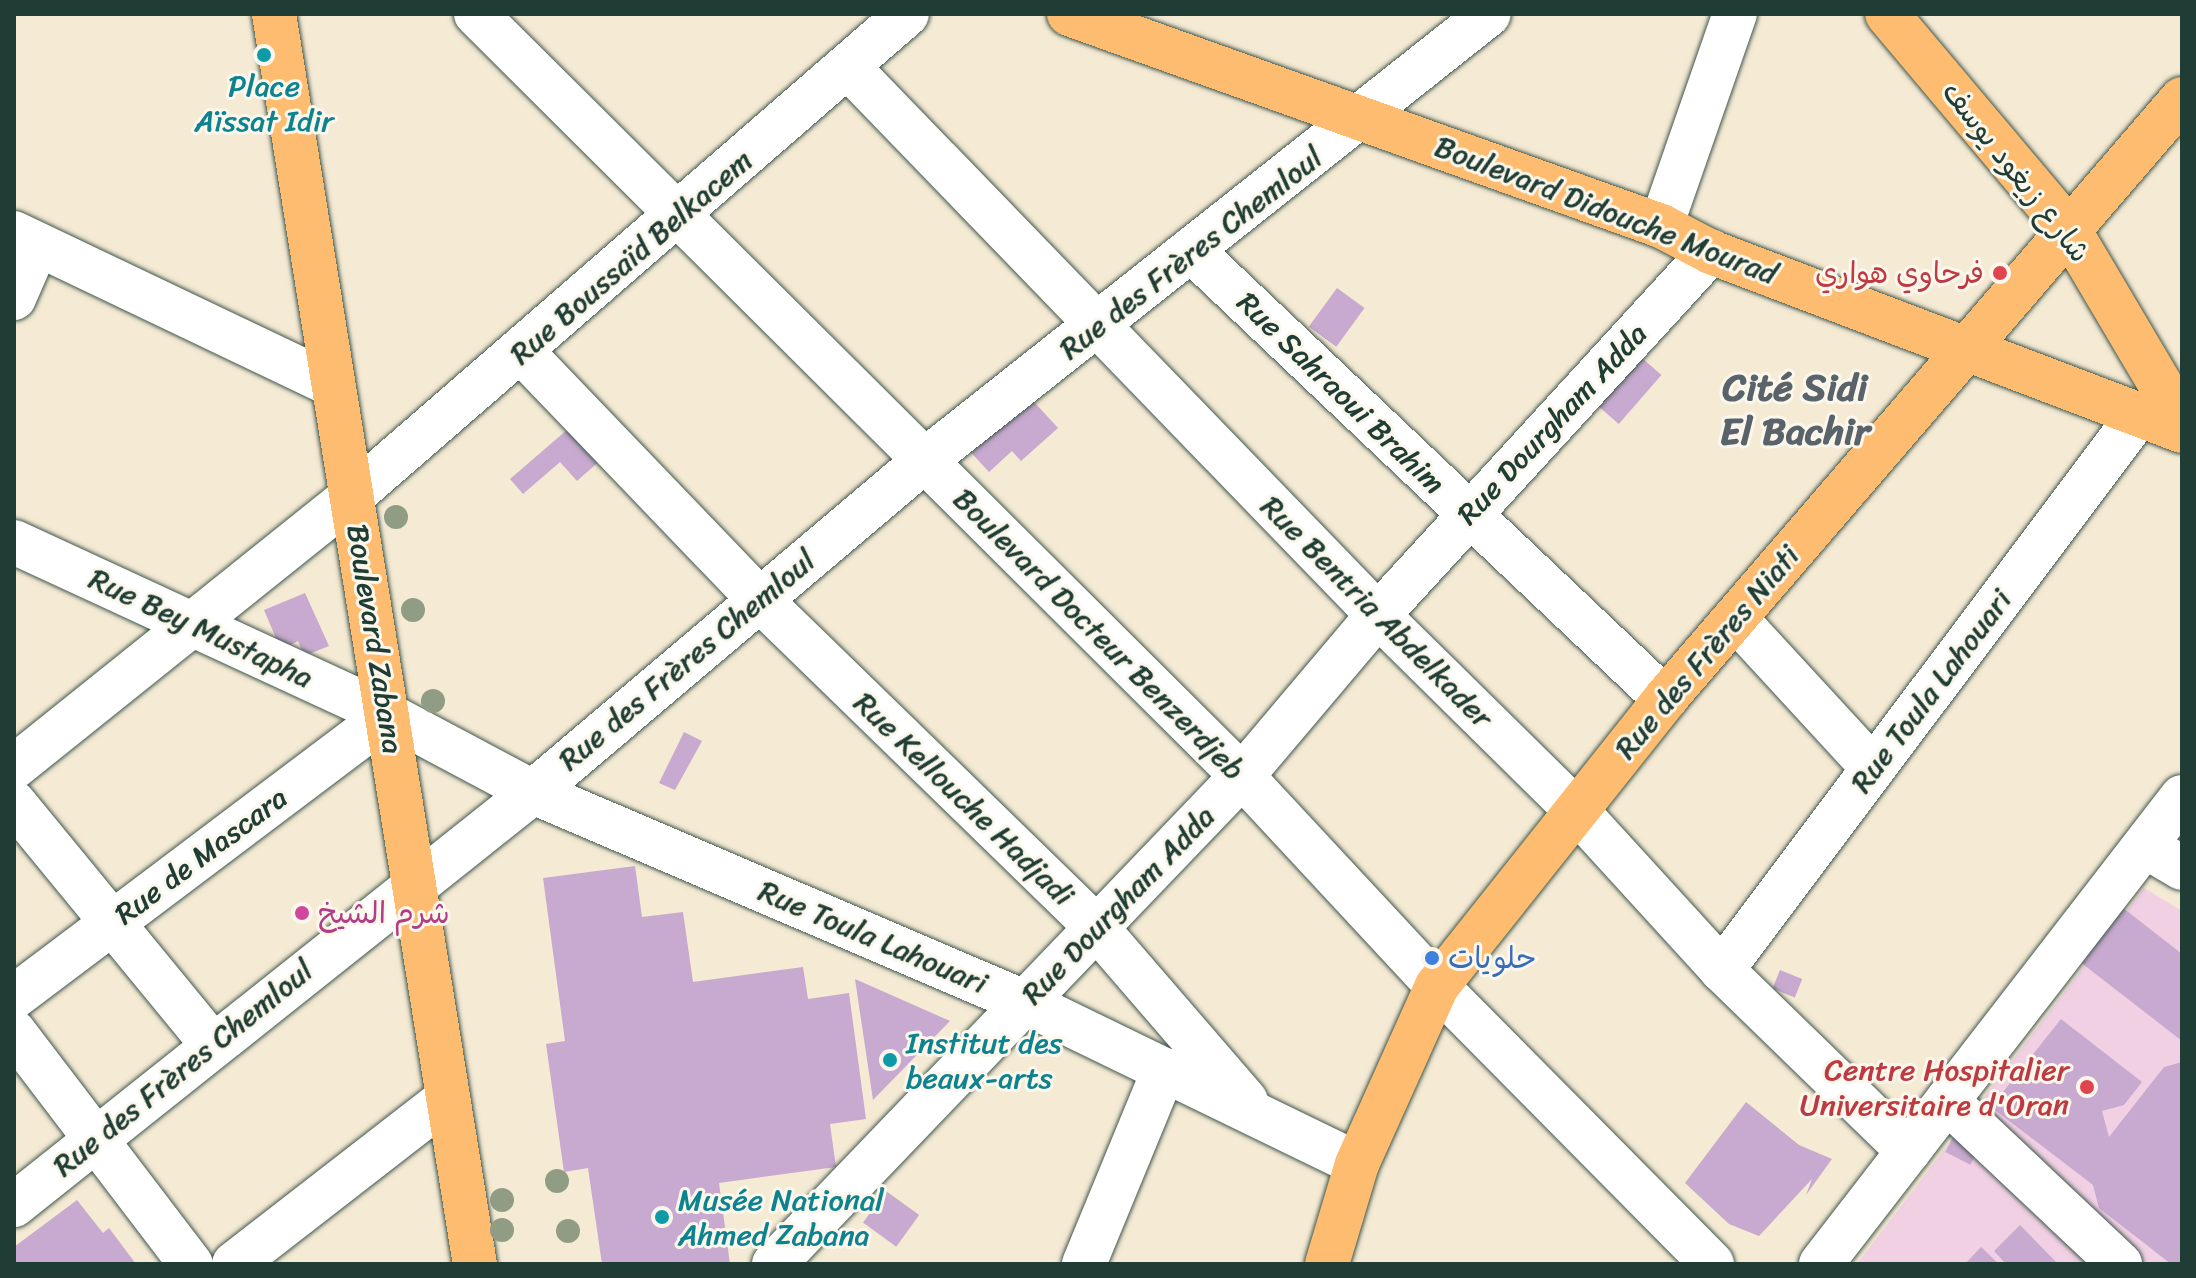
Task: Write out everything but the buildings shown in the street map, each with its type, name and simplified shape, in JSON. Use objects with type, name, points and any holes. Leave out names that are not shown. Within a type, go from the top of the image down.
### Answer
[{"type":"main road","name":"Boulevard Zabana","points":[[274,14],[330,384],[352,496],[475,1264]]},
{"type":"main road","name":"Boulevard Didouche Mourad","points":[[1069,14],[1661,226],[1711,252],[2182,431]]},
{"type":"main road","name":"شارع زيغود يوسف","points":[[1887,14],[2069,230],[2182,421]]},
{"type":"main road","name":"Rue des Frères Niati","points":[[1332,1261],[1357,1164],[1437,986],[1665,699],[2182,99]]},
{"type":"street","name":"Boulevard Docteur Benzerdjeb","points":[[476,14],[677,218],[1242,776],[1437,986],[1712,1264]]},
{"type":"street","name":"Rue Boussaïd Belkacem","points":[[23,748],[196,624],[352,496],[677,218],[907,14]]},
{"type":"street","name":"Rue des Frères Chemloul","points":[[14,1205],[412,884],[533,792],[758,598],[924,461],[1363,118],[1489,14]]},
{"type":"street","points":[[1661,226],[1735,14]]},
{"type":"street","name":"Rue Bentria Abdelkader","points":[[849,68],[1096,327],[1378,615],[1575,809],[1722,970],[1908,1151]]},
{"type":"street","points":[[14,298],[26,239],[330,384]]},
{"type":"street","name":"Rue Sahraoui Brahim","points":[[1191,250],[1665,699]]},
{"type":"street","name":"Rue Dourgham Adda","points":[[774,1264],[1242,776],[1378,615],[1711,252]]},
{"type":"street","name":"Rue Kellouche Hadjadi","points":[[521,351],[758,598],[1095,926],[1258,1115]]},
{"type":"street","name":"Rue Toula Lahouari","points":[[1722,970],[2140,413]]},
{"type":"street","name":"Rue Bey Mustapha","points":[[14,542],[388,715]]},
{"type":"street","points":[[1735,618],[1873,768]]},
{"type":"street","name":"Rue Toula Lahouari","points":[[388,715],[533,792],[1024,1002],[1357,1164]]},
{"type":"street","name":"Rue de Mascara","points":[[14,997],[388,715]]},
{"type":"street","points":[[1821,1264],[2182,797]]},
{"type":"street","points":[[14,803],[212,1044]]},
{"type":"street","points":[[2145,846],[2182,868]]},
{"type":"street","points":[[14,1032],[191,1264]]},
{"type":"street","points":[[1084,1264],[1164,1070]]},
{"type":"street","points":[[234,1264],[448,1098]]},
{"type":"street","points":[[1947,1101],[2120,1264]]},
{"type":"shaded area","name":"Centre Hospitalier Universitaire d'Oran","points":[[2144,888],[2182,911],[2182,1264],[1857,1264]]},
{"type":"place","name":"Place Aïssat Idir","points":[[264,55]]},
{"type":"place","name":"فرحاوي هواري","points":[[2000,273]]},
{"type":"place","name":"شرم الشيخ","points":[[302,913]]},
{"type":"place","name":"حلويات","points":[[1432,958]]},
{"type":"place","name":"Institut des beaux-arts","points":[[890,1060]]},
{"type":"place","name":"Centre Hospitalier Universitaire d'Oran","points":[[2087,1087]]},
{"type":"place","name":"Musée National Ahmed Zabana","points":[[662,1217]]},
{"type":"district","name":"Cité Sidi El Bachir","points":[[1795,410]]}]
